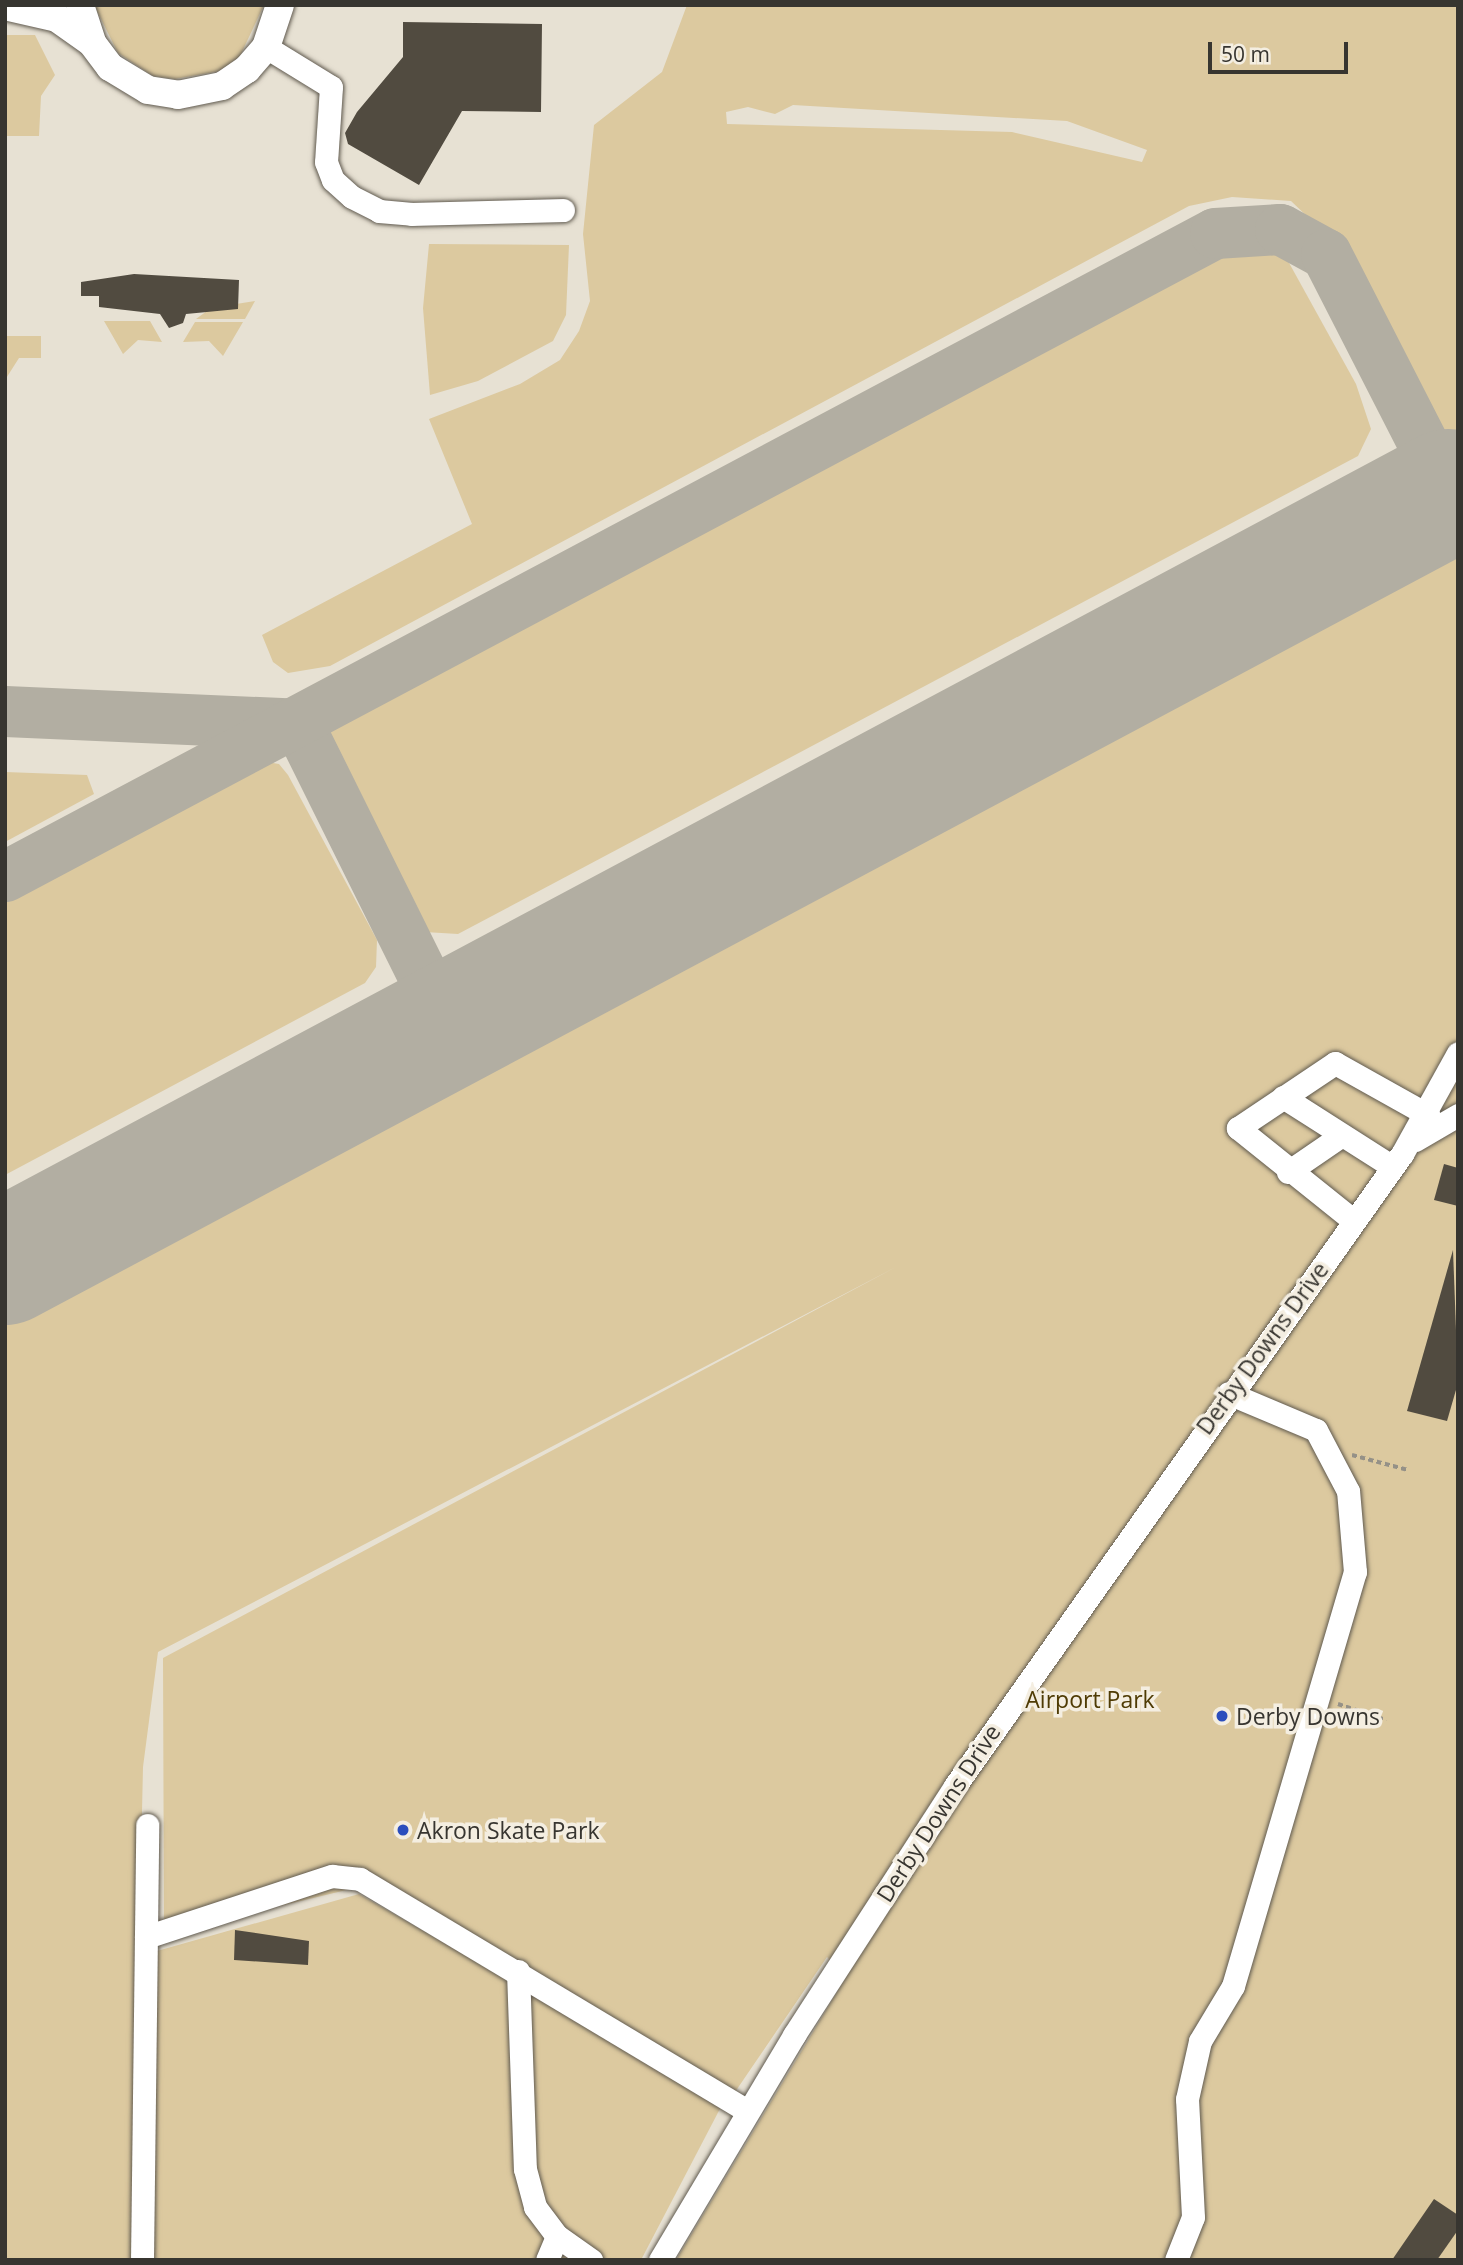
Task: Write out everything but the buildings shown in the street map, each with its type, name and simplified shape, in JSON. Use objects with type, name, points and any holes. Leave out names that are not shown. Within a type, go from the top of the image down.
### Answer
[{"type":"main road","points":[[79,5],[92,43]]},
{"type":"main road","points":[[5,6],[57,18],[92,43],[122,76],[178,94],[235,78],[266,47],[282,8]]},
{"type":"street","points":[[266,47],[331,87],[326,162],[352,197],[379,211],[412,214],[563,210]]},
{"type":"street","name":"Derby Downs Drive","points":[[660,2260],[748,2111],[955,1786],[1228,1393],[1410,1143],[1428,1115],[1458,1053]]},
{"type":"street","points":[[1354,1221],[1288,1172],[1238,1128],[1335,1063],[1428,1115]]},
{"type":"street","points":[[1283,1097],[1393,1167]]},
{"type":"street","name":"Derby Downs Drive","points":[[1410,1143],[1458,1115]]},
{"type":"street","points":[[1288,1172],[1342,1135]]},
{"type":"street","points":[[1177,2260],[1193,2217],[1187,2099],[1200,2041],[1233,1986],[1322,1699],[1356,1573],[1348,1491],[1316,1430],[1228,1393]]},
{"type":"street","points":[[142,2260],[147,1825]]},
{"type":"street","points":[[146,1937],[346,1875],[518,1971],[748,2111]]},
{"type":"street","points":[[518,1971],[525,2169],[535,2207],[556,2236],[591,2260]]},
{"type":"street","points":[[547,2260],[556,2236]]},
{"type":"path","points":[[1322,1699],[1386,1720]]},
{"type":"green space","points":[[94,5],[264,5],[240,56],[220,71],[175,79],[153,76],[118,53]]},
{"type":"green space","points":[[687,5],[1458,5],[1458,457],[1337,245],[1291,201],[1232,197],[1189,206],[330,666],[288,673],[273,662],[262,635],[472,524],[429,419],[520,384],[560,360],[579,331],[590,301],[583,234],[594,125],[662,72]],"holes":[[[793,105],[1067,121],[1147,150],[1142,162],[1012,132],[727,124],[726,112],[748,107],[775,114]]]},
{"type":"green space","points":[[5,35],[35,35],[55,75],[41,96],[39,136],[5,136]]},
{"type":"green space","points":[[1244,242],[1265,244],[1288,261],[1356,384],[1371,429],[1358,456],[458,934],[425,932],[409,917],[330,762],[324,741],[334,719],[1202,252]]},
{"type":"green space","points":[[429,244],[569,245],[566,315],[553,341],[478,381],[430,395],[423,308]]},
{"type":"green space","points":[[255,301],[245,319],[196,319],[211,308]]},
{"type":"green space","points":[[104,321],[150,321],[162,342],[138,340],[123,354]]},
{"type":"green space","points":[[195,322],[243,322],[223,356],[209,341],[183,342]]},
{"type":"green space","points":[[5,336],[41,336],[41,358],[19,358],[5,380]]},
{"type":"green space","name":"Airport Park","points":[[1458,553],[1457,2260],[676,2260],[846,1977],[827,1957],[733,2095],[363,1886],[164,1934],[163,1658],[896,1267],[158,1652],[143,1767],[132,2260],[5,2260],[5,1325]]},
{"type":"green space","points":[[249,759],[279,764],[288,775],[377,940],[376,967],[365,983],[5,1175],[5,886]]},
{"type":"green space","points":[[5,772],[87,775],[94,794],[5,842]]},
{"type":"green space","points":[[359,1894],[723,2103],[641,2260],[151,2260],[157,1951]]},
{"type":"taxiway","points":[[5,876],[1215,233],[1280,229],[1326,254],[1448,492]]},
{"type":"taxiway","points":[[5,711],[298,724],[448,1026]]},
{"type":"runway","points":[[5,1262],[1448,492]]},
{"type":"place","name":"Derby Downs","points":[[1222,1716]]},
{"type":"place","name":"Akron Skate Park","points":[[403,1830]]}]
